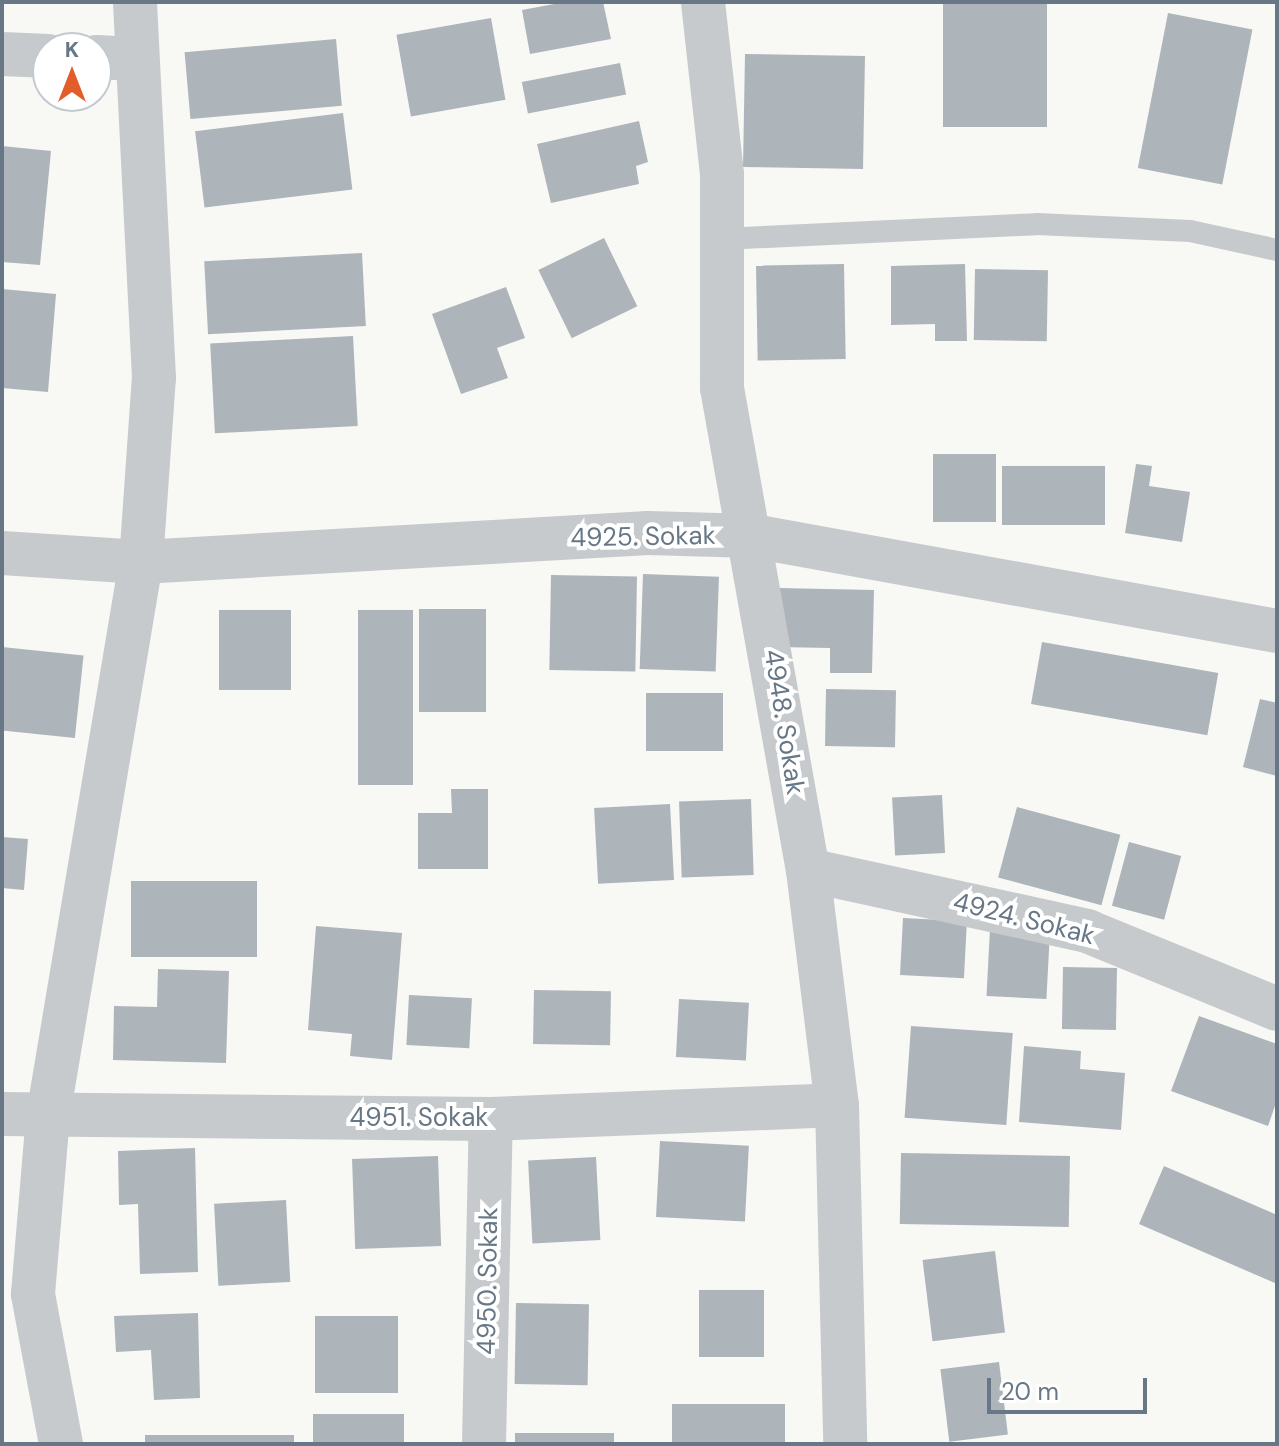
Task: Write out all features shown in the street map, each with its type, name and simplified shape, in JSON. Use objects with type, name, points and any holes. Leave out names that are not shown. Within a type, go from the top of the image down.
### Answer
[{"type":"street","points":[[61,1444],[33,1294],[48,1116],[141,562],[154,378],[117,58],[135,2]]},
{"type":"street","name":"4948. Sokak","points":[[703,2],[722,175],[722,388],[753,536],[808,870],[837,1105],[845,1444]]},
{"type":"street","points":[[2,54],[32,55]]},
{"type":"street","name":"4925. Sokak","points":[[2,553],[141,562],[648,533],[753,536],[1239,619],[1277,631]]},
{"type":"street","name":"4924. Sokak","points":[[808,870],[1087,931],[1277,1009]]},
{"type":"street","name":"4951. Sokak","points":[[2,1114],[491,1119],[837,1105]]},
{"type":"street","name":"4950. Sokak","points":[[484,1444],[491,1119]]},
{"type":"lane","points":[[722,239],[1037,224],[1190,231],[1277,250]]},
{"type":"building","points":[[565,2],[603,2],[611,39],[530,54],[522,10]]},
{"type":"building","points":[[943,2],[1047,2],[1047,127],[943,127]]},
{"type":"building","points":[[1168,13],[1252,29],[1222,185],[1138,168]]},
{"type":"building","points":[[491,18],[505,100],[411,116],[396,35]]},
{"type":"building","points":[[336,39],[342,106],[190,119],[185,52]]},
{"type":"building","points":[[745,54],[865,56],[863,169],[743,167]]},
{"type":"building","points":[[620,63],[626,94],[528,113],[522,82]]},
{"type":"building","points":[[343,113],[352,189],[204,208],[195,131]]},
{"type":"building","points":[[639,121],[648,162],[636,166],[639,184],[551,203],[537,144]]},
{"type":"building","points":[[2,146],[51,151],[40,265],[2,262]]},
{"type":"building","points":[[604,238],[637,306],[572,338],[538,270]]},
{"type":"building","points":[[362,253],[366,326],[208,334],[204,261]]},
{"type":"building","points":[[844,264],[846,359],[758,361],[756,266]]},
{"type":"building","points":[[965,264],[967,341],[935,341],[935,324],[891,325],[891,266]]},
{"type":"building","points":[[975,269],[1048,270],[1047,341],[974,340]]},
{"type":"building","points":[[506,287],[525,338],[497,348],[508,378],[461,394],[432,314]]},
{"type":"building","points":[[2,289],[56,294],[48,392],[2,388]]},
{"type":"building","points":[[353,336],[358,426],[215,433],[210,343]]},
{"type":"building","points":[[933,454],[996,454],[996,522],[933,522]]},
{"type":"building","points":[[1136,464],[1152,466],[1149,486],[1190,492],[1182,542],[1125,533]]},
{"type":"building","points":[[1002,466],[1105,466],[1105,525],[1002,525]]},
{"type":"building","points":[[643,574],[719,577],[716,672],[640,669]]},
{"type":"building","points":[[551,575],[637,577],[635,671],[549,670]]},
{"type":"building","points":[[779,588],[874,590],[872,673],[830,673],[830,648],[778,647]]},
{"type":"building","points":[[419,609],[486,609],[486,712],[419,712]]},
{"type":"building","points":[[219,610],[291,610],[291,690],[219,690]]},
{"type":"building","points":[[358,610],[413,610],[413,785],[358,785]]},
{"type":"building","points":[[1042,642],[1218,673],[1207,735],[1031,704]]},
{"type":"building","points":[[2,647],[84,656],[75,738],[2,730]]},
{"type":"building","points":[[826,689],[896,690],[895,747],[825,746]]},
{"type":"building","points":[[646,693],[723,693],[723,751],[646,751]]},
{"type":"building","points":[[1260,699],[1277,703],[1277,776],[1243,767]]},
{"type":"building","points":[[451,789],[488,789],[488,869],[418,869],[418,813],[452,813]]},
{"type":"building","points":[[942,795],[945,853],[895,856],[892,798]]},
{"type":"building","points":[[751,799],[754,875],[682,877],[679,802]]},
{"type":"building","points":[[670,804],[674,880],[598,884],[594,808]]},
{"type":"building","points":[[1017,807],[1120,835],[1101,905],[998,878]]},
{"type":"building","points":[[2,837],[28,839],[24,890],[2,888]]},
{"type":"building","points":[[1129,842],[1181,856],[1164,920],[1112,906]]},
{"type":"building","points":[[131,881],[257,881],[257,957],[131,957]]},
{"type":"building","points":[[903,918],[967,921],[964,978],[900,975]]},
{"type":"building","points":[[316,926],[402,933],[392,1060],[350,1056],[352,1034],[308,1030]]},
{"type":"building","points":[[990,929],[1050,932],[1046,999],[986,996]]},
{"type":"building","points":[[1063,967],[1117,968],[1116,1030],[1062,1029]]},
{"type":"building","points":[[158,969],[229,971],[226,1063],[113,1060],[114,1006],[157,1007]]},
{"type":"building","points":[[534,990],[611,991],[610,1045],[533,1044]]},
{"type":"building","points":[[409,995],[472,998],[469,1048],[406,1045]]},
{"type":"building","points":[[679,999],[749,1003],[746,1061],[676,1057]]},
{"type":"building","points":[[1199,1016],[1277,1044],[1277,1100],[1268,1126],[1171,1091]]},
{"type":"building","points":[[911,1026],[1013,1033],[1006,1125],[905,1118]]},
{"type":"building","points":[[1024,1046],[1081,1051],[1080,1069],[1125,1073],[1121,1130],[1019,1122]]},
{"type":"building","points":[[660,1141],[749,1146],[745,1222],[656,1217]]},
{"type":"building","points":[[195,1148],[198,1272],[140,1274],[138,1204],[119,1205],[118,1151]]},
{"type":"building","points":[[901,1153],[1070,1156],[1069,1227],[900,1224]]},
{"type":"building","points":[[438,1156],[441,1246],[355,1249],[352,1159]]},
{"type":"building","points":[[596,1157],[600,1240],[532,1243],[528,1161]]},
{"type":"building","points":[[1164,1166],[1277,1215],[1277,1284],[1139,1224]]},
{"type":"building","points":[[286,1200],[290,1282],[218,1286],[214,1204]]},
{"type":"building","points":[[995,1251],[1005,1332],[933,1341],[923,1260]]},
{"type":"building","points":[[699,1290],[764,1290],[764,1357],[699,1357]]},
{"type":"building","points":[[516,1303],[589,1304],[588,1385],[515,1384]]},
{"type":"building","points":[[198,1313],[200,1398],[154,1400],[151,1350],[116,1352],[114,1316]]},
{"type":"building","points":[[315,1316],[398,1316],[398,1393],[315,1393]]},
{"type":"building","points":[[999,1362],[1008,1434],[949,1442],[940,1369]]},
{"type":"building","points":[[672,1404],[785,1404],[785,1444],[672,1444]]},
{"type":"building","points":[[313,1414],[404,1414],[404,1444],[313,1444]]},
{"type":"building","points":[[515,1433],[614,1433],[614,1444],[515,1444]]},
{"type":"building","points":[[145,1435],[294,1435],[294,1444],[145,1444]]}]
